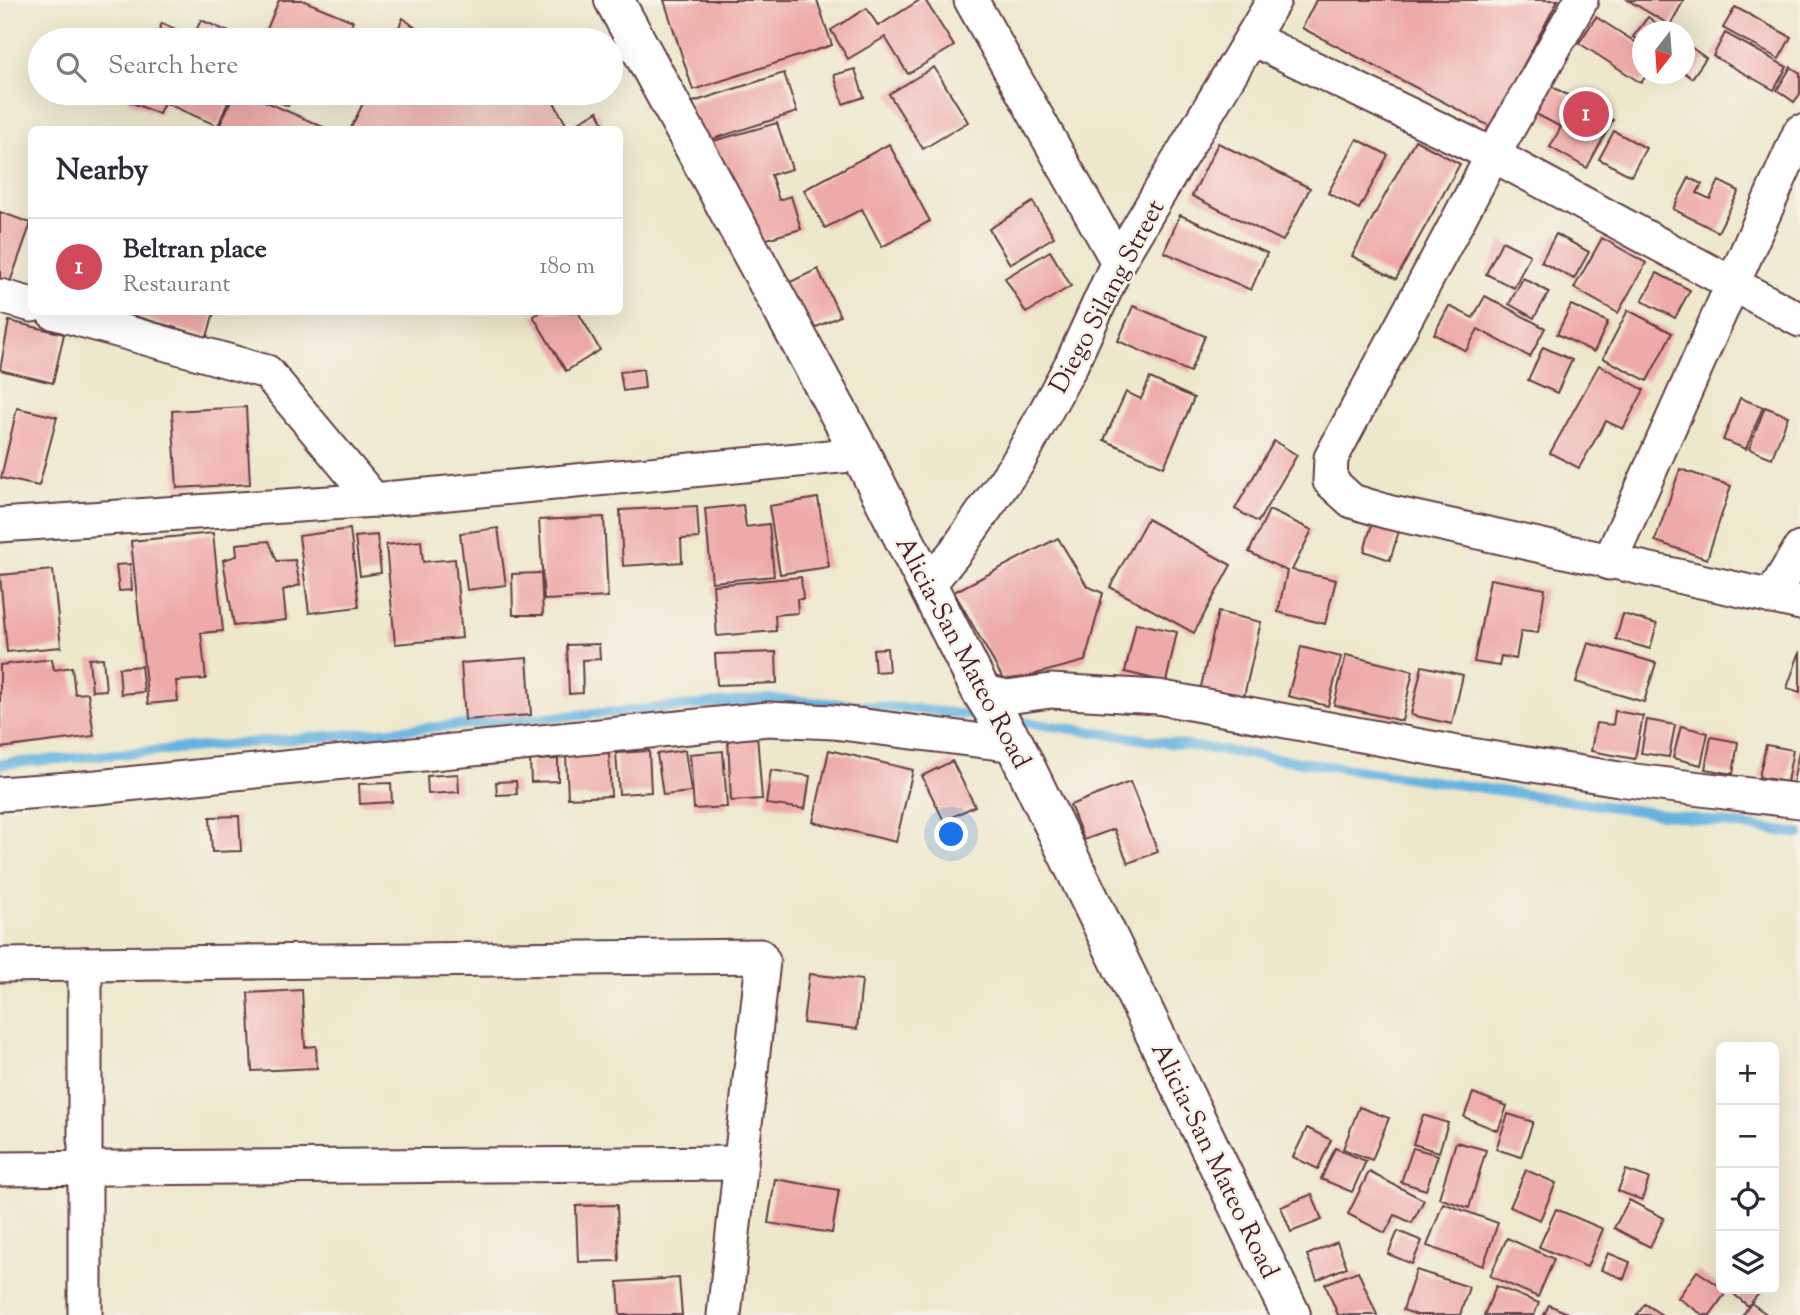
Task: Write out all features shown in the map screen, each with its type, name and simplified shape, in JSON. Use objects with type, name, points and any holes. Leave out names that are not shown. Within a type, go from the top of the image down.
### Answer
[{"type":"main road","name":"Alicia-San Mateo Road","points":[[614,0],[861,454],[981,691],[1015,745],[1291,1315]]},
{"type":"street","points":[[971,0],[1118,262]]},
{"type":"street","name":"Diego Silang Street","points":[[928,585],[956,551],[1018,462],[1071,365],[1118,262],[1274,0]]},
{"type":"street","points":[[1581,0],[1493,155],[1331,458],[1330,481],[1352,501],[1388,512],[1786,600],[1800,549]]},
{"type":"street","points":[[1253,39],[1493,155],[1800,320]]},
{"type":"street","points":[[1609,563],[1800,132]]},
{"type":"street","points":[[0,296],[28,304]]},
{"type":"street","points":[[64,315],[267,372],[374,500]]},
{"type":"street","points":[[0,525],[374,500],[861,454]]},
{"type":"street","points":[[981,691],[1007,697],[1051,691],[1158,697],[1452,752],[1619,779],[1800,801]]},
{"type":"street","points":[[0,794],[110,786],[768,719],[833,722],[1015,745]]},
{"type":"street","points":[[0,965],[761,956],[763,961],[724,1315]]},
{"type":"street","points":[[85,964],[85,1315]]},
{"type":"street","points":[[0,1169],[741,1163]]},
{"type":"building","points":[[279,0],[302,0],[353,21],[350,28],[267,28]]},
{"type":"building","points":[[664,0],[817,0],[832,45],[693,90]]},
{"type":"building","points":[[920,0],[925,0],[954,46],[908,74],[885,37],[848,59],[831,30],[867,8],[878,26]]},
{"type":"building","points":[[1316,0],[1558,0],[1491,127],[1302,28]]},
{"type":"building","points":[[1628,0],[1684,0],[1672,21],[1663,21]]},
{"type":"building","points":[[1735,7],[1791,37],[1779,59],[1723,28]]},
{"type":"building","points":[[1596,17],[1632,40],[1632,77],[1579,43]]},
{"type":"building","points":[[403,18],[416,28],[398,28]]},
{"type":"building","points":[[201,20],[220,28],[197,28]]},
{"type":"building","points":[[162,23],[173,28],[160,28]]},
{"type":"building","points":[[1725,33],[1787,67],[1774,90],[1713,56]]},
{"type":"building","points":[[1695,50],[1706,58],[1695,74]]},
{"type":"building","points":[[934,67],[968,122],[923,149],[889,94]]},
{"type":"building","points":[[1791,67],[1800,73],[1800,94],[1794,102],[1777,90]]},
{"type":"building","points":[[855,69],[864,97],[843,104],[834,75]]},
{"type":"building","points":[[784,73],[797,112],[703,142],[690,103]]},
{"type":"building","points":[[1551,86],[1613,120],[1587,168],[1550,147],[1561,127],[1536,114]]},
{"type":"building","points":[[138,105],[163,105],[159,114]]},
{"type":"building","points":[[170,105],[227,105],[218,126]]},
{"type":"building","points":[[229,105],[273,105],[321,126],[220,126]]},
{"type":"building","points":[[362,105],[556,105],[567,126],[352,126]]},
{"type":"building","points":[[598,111],[604,126],[572,126]]},
{"type":"building","points":[[777,123],[792,169],[771,175],[779,200],[791,196],[801,229],[753,243],[710,142]]},
{"type":"building","points":[[1614,131],[1646,148],[1631,176],[1599,159]]},
{"type":"building","points":[[1357,139],[1388,155],[1359,209],[1328,193]]},
{"type":"building","points":[[1415,140],[1460,164],[1396,279],[1352,256]]},
{"type":"building","points":[[1218,143],[1310,188],[1283,241],[1192,196]]},
{"type":"building","points":[[889,144],[930,221],[882,247],[862,209],[825,228],[804,190]]},
{"type":"building","points":[[1689,178],[1702,184],[1697,193],[1710,199],[1719,181],[1739,191],[1718,232],[1673,209]]},
{"type":"building","points":[[1033,202],[1054,237],[1010,264],[989,229]]},
{"type":"building","points":[[0,212],[28,222],[28,231],[9,285],[0,282]]},
{"type":"building","points":[[1180,215],[1267,253],[1251,290],[1164,252]]},
{"type":"building","points":[[1556,234],[1589,252],[1574,279],[1541,262]]},
{"type":"building","points":[[1602,238],[1646,263],[1618,313],[1574,288]]},
{"type":"building","points":[[1502,241],[1530,255],[1514,288],[1486,274]]},
{"type":"building","points":[[1050,251],[1071,286],[1026,313],[1005,278]]},
{"type":"building","points":[[818,269],[840,316],[806,332],[784,285]]},
{"type":"building","points":[[1657,273],[1690,290],[1675,318],[1642,301]]},
{"type":"building","points":[[1523,278],[1549,292],[1534,318],[1509,304]]},
{"type":"building","points":[[1485,296],[1545,328],[1530,357],[1478,329],[1466,351],[1434,334],[1449,306],[1473,318]]},
{"type":"building","points":[[1571,305],[1608,322],[1594,352],[1557,334]]},
{"type":"building","points":[[1133,306],[1205,336],[1190,372],[1118,341]]},
{"type":"building","points":[[1628,310],[1672,333],[1647,381],[1603,358]]},
{"type":"building","points":[[134,315],[213,315],[207,337]]},
{"type":"building","points":[[580,315],[600,350],[566,371],[533,316]]},
{"type":"building","points":[[9,321],[64,334],[53,383],[0,370]]},
{"type":"building","points":[[1543,347],[1572,360],[1557,393],[1528,380]]},
{"type":"building","points":[[1599,365],[1644,390],[1623,429],[1606,421],[1579,468],[1550,453]]},
{"type":"building","points":[[643,369],[645,388],[623,391],[620,372]]},
{"type":"building","points":[[1150,378],[1194,398],[1164,467],[1104,440],[1126,392],[1141,399]]},
{"type":"building","points":[[1740,398],[1763,407],[1746,449],[1723,440]]},
{"type":"building","points":[[246,407],[250,484],[177,488],[172,411]]},
{"type":"building","points":[[1765,407],[1788,416],[1772,458],[1749,449]]},
{"type":"building","points":[[17,408],[57,417],[39,486],[1,478]]},
{"type":"building","points":[[1274,441],[1297,455],[1258,522],[1235,509]]},
{"type":"building","points":[[1680,469],[1731,486],[1707,559],[1655,541]]},
{"type":"building","points":[[818,498],[829,567],[780,574],[769,506]]},
{"type":"building","points":[[743,505],[746,527],[769,524],[774,576],[712,582],[705,509]]},
{"type":"building","points":[[697,506],[699,538],[681,539],[682,562],[623,566],[620,510]]},
{"type":"building","points":[[1269,510],[1312,530],[1292,570],[1336,580],[1325,624],[1278,612],[1287,571],[1249,552]]},
{"type":"building","points":[[604,517],[608,597],[544,600],[539,520]]},
{"type":"building","points":[[1147,519],[1231,565],[1194,633],[1110,587]]},
{"type":"building","points":[[1373,520],[1400,528],[1390,560],[1364,551]]},
{"type":"building","points":[[498,528],[506,585],[467,590],[460,533]]},
{"type":"building","points":[[350,529],[359,607],[309,613],[299,536]]},
{"type":"building","points":[[213,533],[223,631],[201,633],[206,679],[176,681],[178,701],[148,704],[131,541]]},
{"type":"building","points":[[377,535],[381,573],[360,576],[355,537]]},
{"type":"building","points":[[1058,538],[1087,586],[1103,593],[1085,661],[1005,682],[954,592]]},
{"type":"building","points":[[269,541],[277,561],[295,560],[300,585],[283,590],[286,620],[234,626],[223,560],[237,556],[236,544]]},
{"type":"building","points":[[421,541],[423,562],[455,559],[462,638],[395,644],[386,545]]},
{"type":"building","points":[[130,564],[132,590],[119,591],[116,565]]},
{"type":"building","points":[[53,570],[61,647],[7,652],[0,575]]},
{"type":"building","points":[[541,573],[543,615],[513,615],[512,574]]},
{"type":"building","points":[[801,577],[803,599],[797,599],[798,613],[775,615],[776,631],[717,636],[713,585]]},
{"type":"building","points":[[1490,579],[1545,589],[1538,633],[1521,631],[1516,659],[1501,656],[1499,666],[1474,662]]},
{"type":"building","points":[[1218,612],[1261,622],[1243,701],[1200,691]]},
{"type":"building","points":[[1623,614],[1657,624],[1650,649],[1616,639]]},
{"type":"building","points":[[1136,623],[1177,632],[1166,682],[1125,672]]},
{"type":"building","points":[[1588,643],[1656,663],[1644,702],[1576,682]]},
{"type":"building","points":[[599,644],[600,659],[582,660],[583,693],[569,694],[567,645]]},
{"type":"building","points":[[1301,647],[1341,657],[1328,706],[1288,696]]},
{"type":"building","points":[[887,648],[889,671],[875,672],[873,649]]},
{"type":"building","points":[[1800,651],[1800,692],[1787,688]]},
{"type":"building","points":[[776,652],[777,683],[717,685],[715,654]]},
{"type":"building","points":[[1346,655],[1413,671],[1402,721],[1334,705]]},
{"type":"building","points":[[103,658],[106,690],[92,691],[89,659]]},
{"type":"building","points":[[527,658],[531,715],[465,720],[461,663]]},
{"type":"building","points":[[52,659],[54,670],[72,667],[75,694],[88,693],[94,736],[0,748],[0,665]]},
{"type":"building","points":[[141,666],[144,692],[121,694],[119,668]]},
{"type":"building","points":[[1422,666],[1463,675],[1452,724],[1411,715]]},
{"type":"building","points":[[1615,711],[1643,716],[1635,759],[1591,751],[1596,723],[1613,725]]},
{"type":"building","points":[[1647,720],[1675,725],[1669,757],[1641,753]]},
{"type":"building","points":[[1681,726],[1708,733],[1701,765],[1673,758]]},
{"type":"building","points":[[757,735],[762,799],[731,801],[728,737]]},
{"type":"building","points":[[1711,737],[1738,742],[1733,774],[1705,769]]},
{"type":"building","points":[[1766,745],[1793,750],[1787,782],[1759,777]]},
{"type":"building","points":[[685,750],[691,792],[663,795],[657,754]]},
{"type":"building","points":[[829,750],[913,770],[896,842],[813,822]]},
{"type":"building","points":[[649,751],[651,792],[619,794],[616,753]]},
{"type":"building","points":[[723,751],[727,807],[694,809],[690,754]]},
{"type":"building","points":[[1800,751],[1800,784],[1793,783]]},
{"type":"building","points":[[609,753],[611,796],[568,798],[566,755]]},
{"type":"building","points":[[558,759],[558,781],[531,782],[530,760]]},
{"type":"building","points":[[952,761],[975,806],[944,821],[922,776]]},
{"type":"building","points":[[771,770],[810,776],[805,809],[766,804]]},
{"type":"building","points":[[458,774],[459,792],[428,794],[427,776]]},
{"type":"building","points":[[516,781],[517,794],[497,795],[496,782]]},
{"type":"building","points":[[1130,782],[1158,852],[1128,863],[1114,829],[1084,840],[1070,805]]},
{"type":"building","points":[[391,783],[392,802],[360,804],[359,784]]},
{"type":"building","points":[[239,816],[241,851],[212,852],[210,817]]},
{"type":"building","points":[[809,974],[862,980],[857,1029],[803,1023]]},
{"type":"building","points":[[302,990],[305,1047],[316,1046],[317,1068],[252,1071],[248,993]]},
{"type":"building","points":[[1473,1093],[1507,1106],[1498,1131],[1464,1117]]},
{"type":"building","points":[[1359,1107],[1389,1118],[1372,1160],[1343,1149]]},
{"type":"building","points":[[1508,1114],[1533,1122],[1521,1157],[1496,1149]]},
{"type":"building","points":[[1423,1115],[1448,1123],[1439,1152],[1413,1144]]},
{"type":"building","points":[[1307,1128],[1331,1140],[1318,1169],[1293,1157]]},
{"type":"building","points":[[1456,1142],[1486,1150],[1469,1208],[1439,1198]]},
{"type":"building","points":[[1335,1148],[1366,1161],[1352,1192],[1321,1179]]},
{"type":"building","points":[[1413,1148],[1438,1155],[1426,1190],[1401,1182]]},
{"type":"building","points":[[1526,1170],[1556,1183],[1540,1220],[1510,1207]]},
{"type":"building","points":[[1626,1170],[1649,1178],[1642,1200],[1618,1191]]},
{"type":"building","points":[[1369,1172],[1424,1200],[1412,1223],[1395,1215],[1385,1233],[1348,1214]]},
{"type":"building","points":[[775,1179],[839,1190],[832,1233],[768,1223]]},
{"type":"building","points":[[1312,1194],[1322,1220],[1291,1232],[1281,1207]]},
{"type":"building","points":[[1629,1200],[1664,1218],[1650,1247],[1614,1228]]},
{"type":"building","points":[[1443,1203],[1498,1223],[1483,1266],[1427,1246]]},
{"type":"building","points":[[617,1205],[619,1261],[578,1262],[576,1206]]},
{"type":"building","points":[[1556,1209],[1603,1229],[1587,1267],[1539,1247]]},
{"type":"building","points":[[1398,1231],[1422,1241],[1412,1264],[1388,1254]]},
{"type":"building","points":[[1507,1238],[1554,1259],[1538,1297],[1490,1276]]},
{"type":"building","points":[[1337,1242],[1347,1267],[1317,1280],[1307,1255]]},
{"type":"building","points":[[1608,1253],[1630,1262],[1624,1279],[1601,1270]]},
{"type":"building","points":[[1416,1270],[1469,1287],[1460,1315],[1417,1315],[1403,1310]]},
{"type":"building","points":[[1358,1271],[1377,1315],[1338,1315],[1325,1284]]},
{"type":"building","points":[[1697,1271],[1716,1284],[1716,1294],[1725,1294],[1710,1315],[1703,1315],[1678,1298]]},
{"type":"building","points":[[679,1278],[682,1315],[620,1315],[618,1282]]},
{"type":"building","points":[[1496,1286],[1539,1303],[1534,1315],[1484,1315]]},
{"type":"building","points":[[1734,1294],[1759,1294],[1748,1306]]},
{"type":"building","points":[[1751,1303],[1768,1315],[1743,1315]]},
{"type":"building","points":[[1645,1304],[1662,1315],[1637,1315]]},
{"type":"building","points":[[1549,1305],[1572,1315],[1544,1315]]},
{"type":"waterway","points":[[0,764],[768,699],[987,717]]},
{"type":"waterway","points":[[1010,720],[1800,834]]},
{"type":"place","name":"Beltran place","points":[[1586,114]]}]
